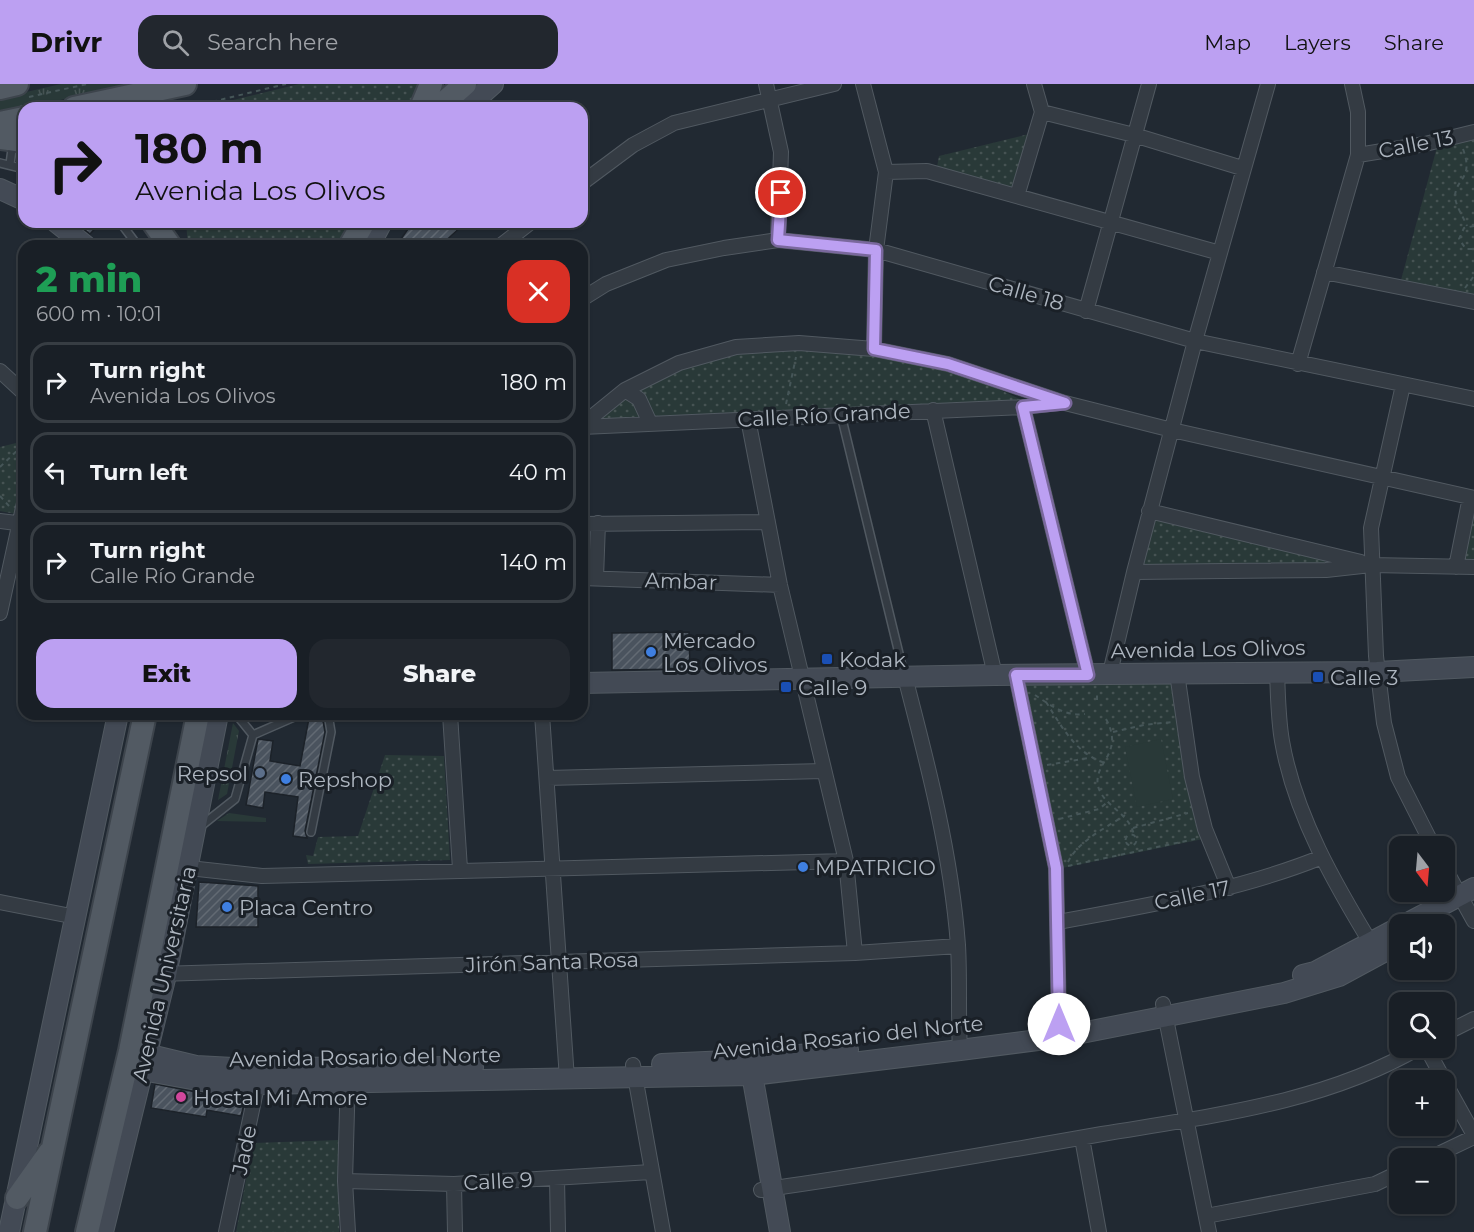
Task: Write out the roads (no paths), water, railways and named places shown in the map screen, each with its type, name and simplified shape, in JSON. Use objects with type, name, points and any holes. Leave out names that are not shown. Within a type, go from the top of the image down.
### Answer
[{"type":"main road","points":[[424,102],[431,84]]},
{"type":"main road","points":[[445,102],[465,84]]},
{"type":"main road","points":[[0,87],[13,116]]},
{"type":"main road","points":[[110,102],[175,91]]},
{"type":"main road","points":[[35,1232],[144,720]]},
{"type":"main road","name":"Avenida Universitaria","points":[[87,1232],[156,973],[179,867],[197,720]]},
{"type":"main road","points":[[17,1198],[55,1144]]},
{"type":"street","points":[[473,102],[493,84]]},
{"type":"street","points":[[766,84],[781,152],[778,240]]},
{"type":"street","points":[[588,179],[633,145],[674,123],[834,84]]},
{"type":"street","points":[[863,84],[886,172],[876,250],[874,349]]},
{"type":"street","points":[[1017,196],[1042,112],[1034,84]]},
{"type":"street","points":[[1086,311],[1149,84]]},
{"type":"street","points":[[1098,678],[1134,572],[1242,168],[1268,84]]},
{"type":"street","points":[[1298,364],[1358,155],[1358,111],[1352,84]]},
{"type":"street","points":[[1042,112],[1134,135],[1242,168]]},
{"type":"street","name":"Calle 13","points":[[1358,155],[1425,144],[1474,132]]},
{"type":"street","points":[[886,172],[927,171],[1220,253]]},
{"type":"street","points":[[0,189],[18,197]]},
{"type":"street","points":[[64,228],[79,240]]},
{"type":"street","points":[[508,240],[523,228]]},
{"type":"street","name":"Calle 18","points":[[588,296],[606,285],[666,260],[778,240],[876,250],[1195,341],[1474,399]]},
{"type":"street","points":[[1324,272],[1474,302]]},
{"type":"street","points":[[588,421],[625,390],[679,363],[736,347],[799,343],[874,349],[948,364],[1065,403],[1172,430],[1472,498],[1456,567]]},
{"type":"street","points":[[0,371],[18,388]]},
{"type":"street","points":[[1403,384],[1371,528],[1371,565],[1377,672],[1384,723],[1398,777],[1428,836]]},
{"type":"street","points":[[625,390],[639,399],[650,423]]},
{"type":"street","name":"Calle Río Grande","points":[[588,426],[1023,407],[1065,403]]},
{"type":"street","points":[[1023,407],[1098,678]]},
{"type":"street","points":[[933,410],[995,675]]},
{"type":"street","points":[[748,419],[780,585],[846,861],[855,953]]},
{"type":"street","points":[[1149,511],[1371,565]]},
{"type":"street","points":[[0,521],[18,517]]},
{"type":"street","points":[[588,524],[768,522]]},
{"type":"street","points":[[589,578],[598,524]]},
{"type":"street","points":[[0,613],[18,530]]},
{"type":"street","points":[[1134,572],[1326,570],[1371,565],[1474,567]]},
{"type":"street","name":"Ambar","points":[[589,578],[780,585]]},
{"type":"street","name":"Avenida Los Olivos","points":[[588,683],[995,675],[1022,682],[1177,673],[1377,672],[1474,667]]},
{"type":"street","points":[[1277,672],[1282,741],[1299,802],[1322,857],[1374,949]]},
{"type":"street","points":[[1177,673],[1194,788],[1204,829],[1229,888]]},
{"type":"street","points":[[904,677],[936,795],[950,878],[958,946],[959,1044]]},
{"type":"street","points":[[1022,682],[1056,868],[1060,1031]]},
{"type":"street","points":[[7,1228],[17,1198],[117,720]]},
{"type":"street","name":"Avenida Universitaria","points":[[179,867],[196,830],[217,720]]},
{"type":"street","points":[[450,720],[460,869]]},
{"type":"street","points":[[542,720],[557,962],[567,1072]]},
{"type":"street","points":[[547,778],[824,771]]},
{"type":"street","name":"Calle 17","points":[[1059,922],[1229,888],[1281,873],[1322,857]]},
{"type":"street","points":[[179,867],[262,876],[460,869],[846,861]]},
{"type":"street","points":[[1455,882],[1470,903]]},
{"type":"street","points":[[0,902],[76,917]]},
{"type":"street","points":[[1436,914],[1470,903]]},
{"type":"street","points":[[1452,914],[1470,903]]},
{"type":"street","name":"Avenida Rosario del Norte","points":[[1374,949],[1389,936]]},
{"type":"street","name":"Jirón Santa Rosa","points":[[156,973],[855,953],[958,946]]},
{"type":"street","name":"Avenida Rosario del Norte","points":[[144,1062],[208,1082],[260,1077],[744,1068],[1060,1031],[1165,1010],[1315,972],[1389,946]]},
{"type":"street","name":"Avenida Universitaria","points":[[103,1232],[144,1062],[156,973]]},
{"type":"street","points":[[1165,1010],[1209,1232]]},
{"type":"street","points":[[1455,1028],[1474,1019]]},
{"type":"street","points":[[767,1189],[1188,1120],[1309,1094],[1364,1076],[1399,1058]]},
{"type":"street","points":[[744,1068],[767,1189],[780,1232]]},
{"type":"street","points":[[633,1071],[663,1232]]},
{"type":"street","points":[[348,1076],[345,1181],[348,1232]]},
{"type":"street","name":"Jade","points":[[226,1232],[260,1077]]},
{"type":"street","points":[[1450,1148],[1474,1136],[1455,1101]]},
{"type":"street","points":[[1082,1138],[1099,1232]]},
{"type":"street","name":"Calle 9","points":[[345,1181],[453,1184],[651,1172]]},
{"type":"street","points":[[1206,1216],[1375,1184],[1389,1177]]},
{"type":"street","points":[[557,1178],[558,1232]]},
{"type":"street","points":[[453,1184],[455,1232]]},
{"type":"street","points":[[767,1189],[769,1232]]},
{"type":"lane","points":[[10,164],[13,116]]},
{"type":"lane","points":[[0,163],[18,167]]},
{"type":"lane","points":[[841,415],[904,677]]},
{"type":"lane","points":[[241,720],[253,735]]},
{"type":"lane","points":[[253,735],[287,720]]},
{"type":"lane","points":[[311,832],[330,732],[329,720]]},
{"type":"lane","points":[[196,830],[235,799],[253,735]]},
{"type":"place","name":"Mercado Los Olivos","points":[[651,652]]},
{"type":"place","name":"Kodak","points":[[827,659]]},
{"type":"place","name":"Calle 3","points":[[1318,677]]},
{"type":"place","name":"Calle 9","points":[[786,687]]},
{"type":"place","name":"Repsol","points":[[260,773]]},
{"type":"place","name":"Repshop","points":[[286,779]]},
{"type":"place","name":"MPATRICIO","points":[[803,867]]},
{"type":"place","name":"Placa Centro","points":[[227,907]]},
{"type":"place","name":"Hostal Mi Amore","points":[[181,1097]]}]
